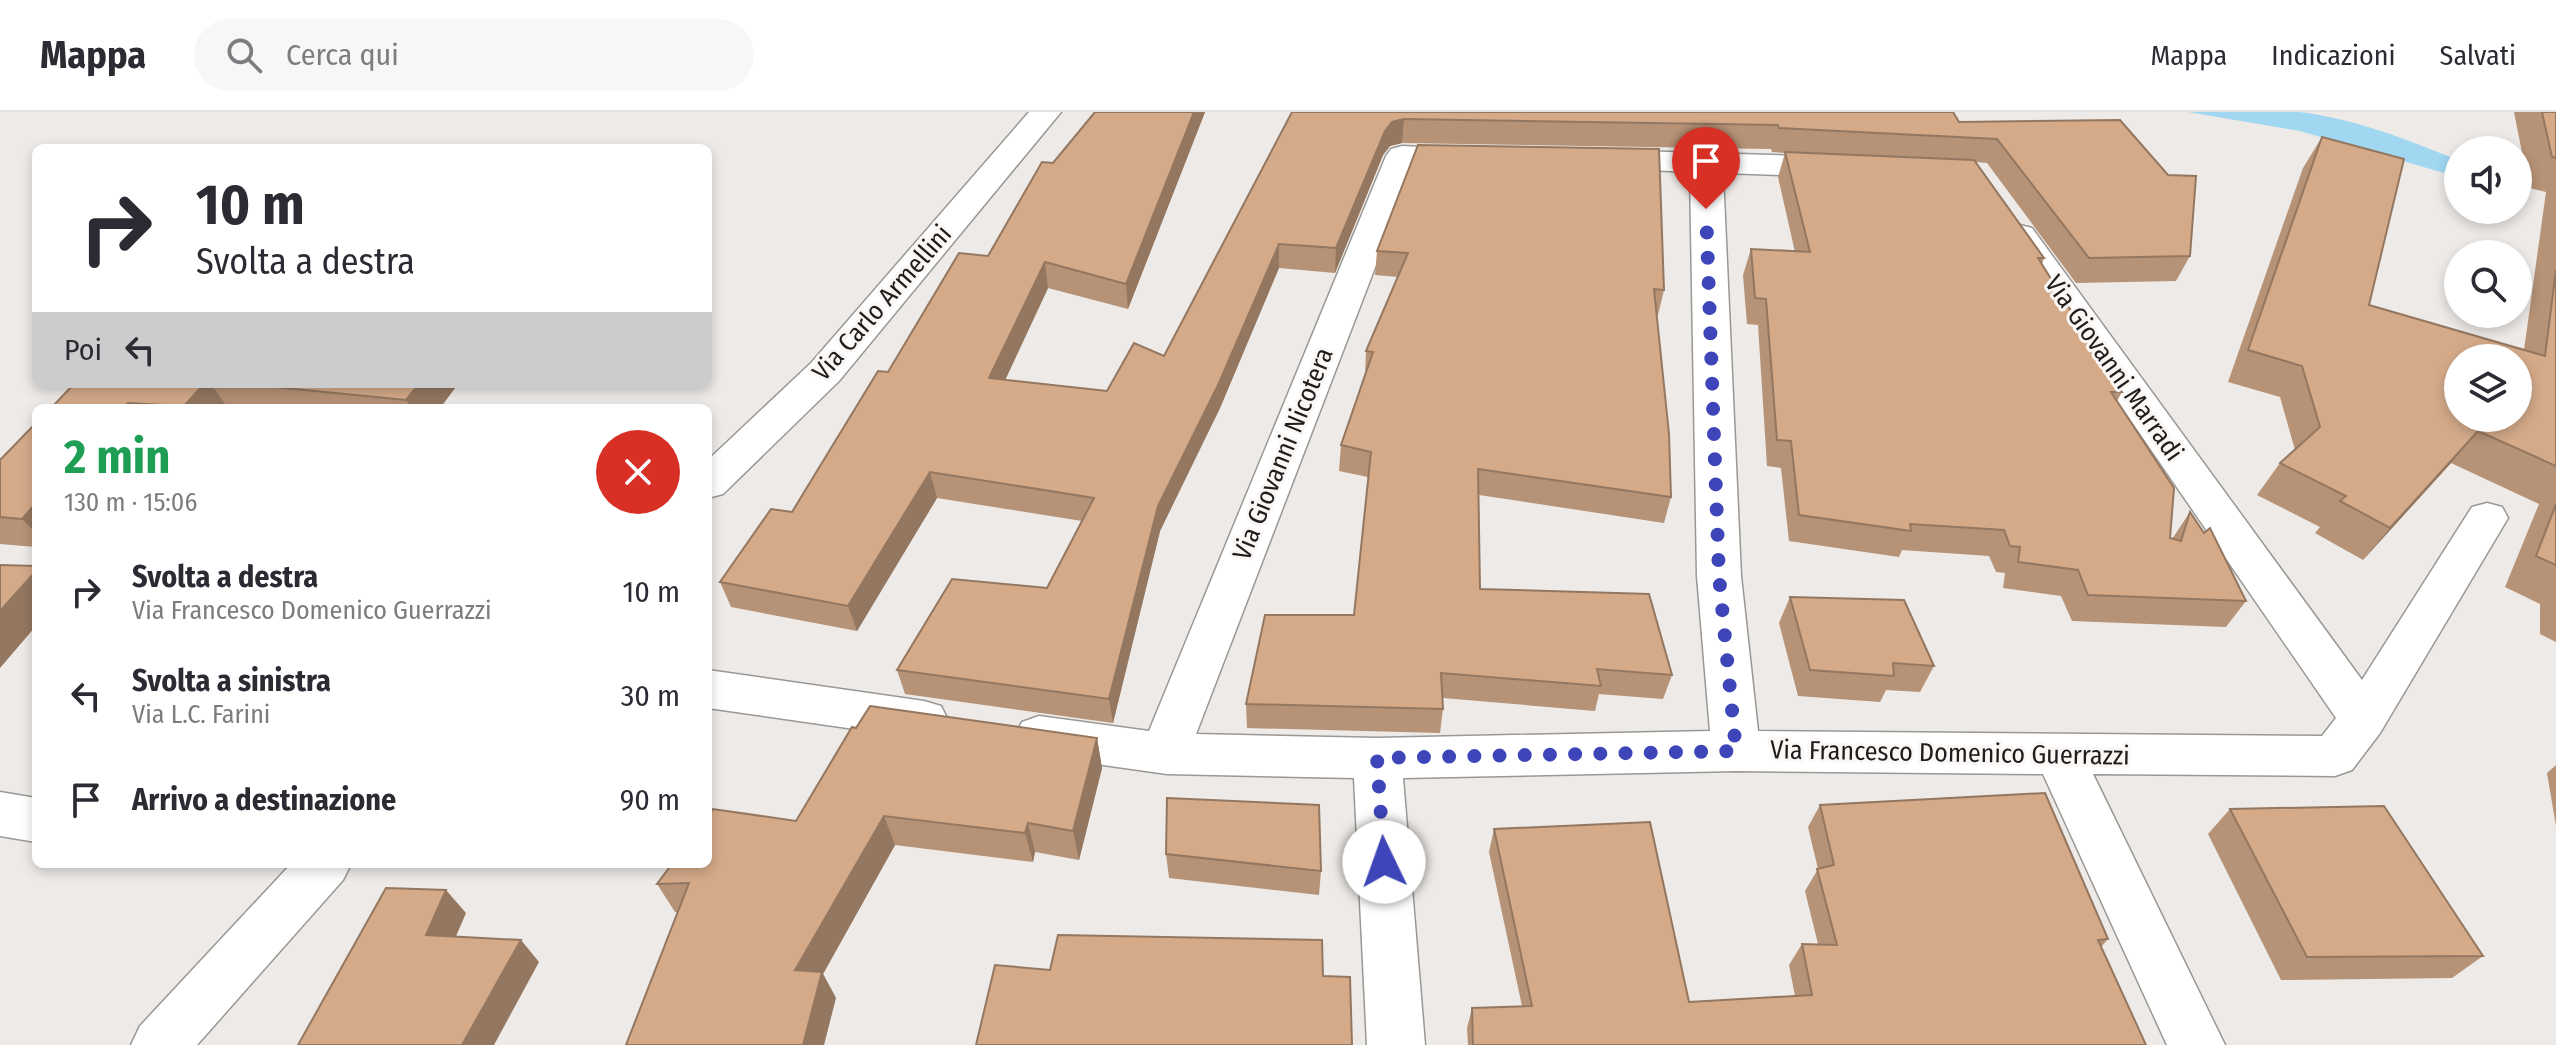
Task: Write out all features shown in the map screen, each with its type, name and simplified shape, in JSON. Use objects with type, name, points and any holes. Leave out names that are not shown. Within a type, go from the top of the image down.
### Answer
[{"type":"street","name":"Via Carlo Armellini","points":[[712,480],[825,372],[1046,112]]},
{"type":"street","name":"Via Giovanni Nicotera","points":[[1167,754],[1176,720],[1402,156],[1498,158]]},
{"type":"street","points":[[1562,159],[1880,169]]},
{"type":"street","points":[[1706,162],[1719,576],[1736,751]]},
{"type":"street","name":"Via Giovanni Marradi","points":[[2003,212],[2363,719]]},
{"type":"street","points":[[2363,719],[2487,518]]},
{"type":"street","name":"Via Francesco Domenico Guerrazzi","points":[[712,690],[1167,754],[1377,758],[1736,751],[2335,756],[2363,719]]},
{"type":"street","points":[[2059,755],[2196,1045]]},
{"type":"street","points":[[1377,758],[1396,1045]]},
{"type":"street","points":[[0,814],[32,819]]},
{"type":"street","points":[[160,1045],[310,868]]},
{"type":"water","points":[[2188,112],[2299,112],[2340,119],[2444,155],[2444,173],[2300,131]]},
{"type":"building","points":[[1095,112],[1194,112],[1126,284],[1045,262],[989,378],[1107,391],[1134,343],[1164,356],[1292,112],[1953,112],[1959,122],[2120,120],[2168,175],[2196,176],[2190,256],[2089,258],[1997,139],[1779,128],[1778,125],[1404,119],[1392,122],[1385,131],[1336,248],[1279,244],[1219,383],[1158,506],[1109,699],[897,670],[952,579],[1047,588],[1094,498],[930,472],[848,606],[720,582],[771,509],[792,512],[878,371],[888,372],[959,253],[988,256],[1042,162],[1053,163]]},
{"type":"building","points":[[2542,112],[2556,112],[2556,158],[2552,157]]},
{"type":"building","points":[[2322,137],[2404,159],[2369,305],[2504,344],[2444,344],[2444,432],[2477,432],[2390,528],[2340,501],[2346,496],[2280,463],[2320,427],[2302,366],[2248,350]]},
{"type":"building","points":[[1418,145],[1659,149],[1664,290],[1654,289],[1669,434],[1671,497],[1478,469],[1480,589],[1649,594],[1672,675],[1597,669],[1601,686],[1441,673],[1443,709],[1246,704],[1265,615],[1354,615],[1371,452],[1341,445],[1373,352],[1366,351],[1408,253],[1377,251]]},
{"type":"building","points":[[1785,152],[1974,160],[2044,258],[2038,258],[2122,392],[2111,392],[2174,488],[2170,538],[2181,541],[2190,512],[2204,533],[2210,528],[2246,601],[2088,595],[2078,570],[2018,562],[2020,547],[2010,546],[2004,530],[1910,524],[1911,531],[1799,515],[1791,441],[1777,440],[1766,299],[1755,298],[1751,249],[1810,252]]},
{"type":"building","points":[[2556,270],[2556,466],[2480,432],[2532,432],[2532,352],[2545,356]]},
{"type":"building","points":[[70,388],[200,388],[186,404],[55,404]]},
{"type":"building","points":[[285,388],[416,388],[406,400]]},
{"type":"building","points":[[32,427],[32,508],[22,519],[0,517],[0,460]]},
{"type":"building","points":[[2556,504],[2556,565],[2536,556]]},
{"type":"building","points":[[0,565],[32,566],[32,575],[0,611]]},
{"type":"building","points":[[1790,597],[1904,600],[1934,666],[1893,663],[1894,676],[1810,670]]},
{"type":"building","points":[[870,706],[1097,738],[1073,831],[1028,823],[1025,833],[884,816],[795,970],[822,972],[803,1045],[626,1045],[689,883],[657,884],[669,868],[712,868],[713,809],[796,821],[852,727],[856,728]]},
{"type":"building","points":[[2045,793],[2108,939],[2098,940],[2146,1045],[1473,1045],[1472,1008],[1532,1006],[1494,829],[1650,822],[1689,1002],[1812,995],[1802,944],[1837,945],[1817,869],[1834,865],[1820,805]]},
{"type":"building","points":[[1167,798],[1319,805],[1321,871],[1166,854]]},
{"type":"building","points":[[2384,806],[2483,956],[2307,957],[2230,809]]},
{"type":"building","points":[[386,888],[446,890],[426,935],[521,940],[462,1045],[298,1045]]},
{"type":"building","points":[[1058,935],[1322,940],[1323,976],[1350,977],[1352,1045],[976,1045],[995,965],[1050,970]]},
{"type":"route","points":[[1384,862],[1377,758],[1736,751],[1719,576],[1706,209]]}]
